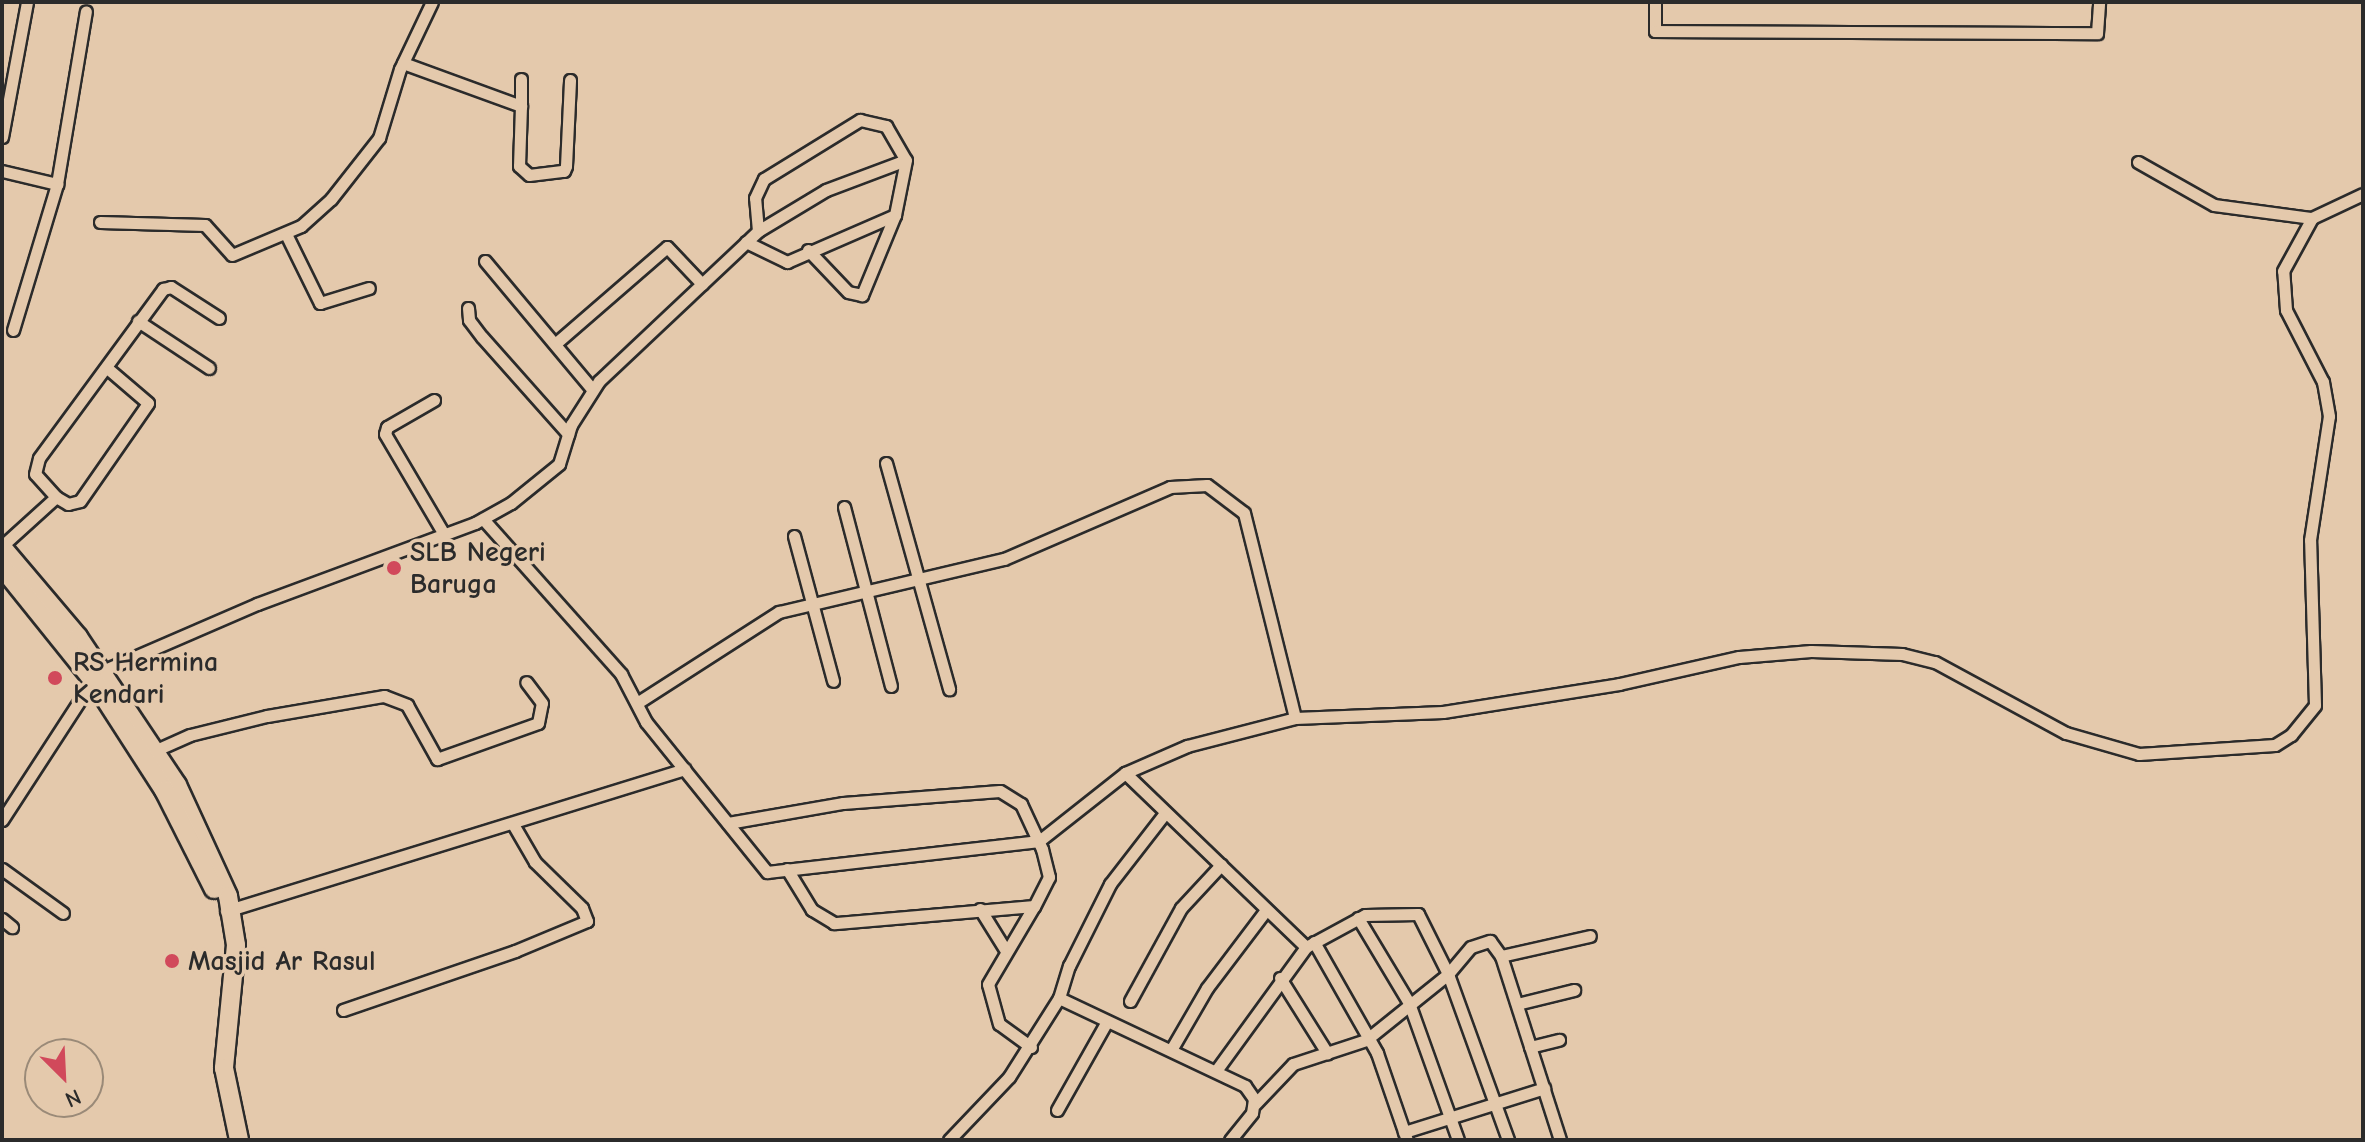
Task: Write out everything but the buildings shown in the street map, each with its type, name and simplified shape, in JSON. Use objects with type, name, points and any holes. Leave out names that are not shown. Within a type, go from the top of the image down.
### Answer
[{"type":"highway","points":[[2,547],[154,751],[207,845],[236,945],[224,1068],[239,1140]]},
{"type":"highway","points":[[2,567],[97,676],[164,790],[227,910],[213,1062],[226,1140]]},
{"type":"street","points":[[2,137],[27,2]]},
{"type":"street","points":[[100,222],[205,225],[232,255],[286,234],[322,209],[374,144],[386,124],[403,63],[432,2]]},
{"type":"street","points":[[1655,2],[1655,31],[2065,33],[2097,33],[2099,2]]},
{"type":"street","points":[[13,330],[57,184],[86,11]]},
{"type":"street","points":[[403,63],[521,106]]},
{"type":"street","points":[[521,79],[523,174],[564,171],[570,80]]},
{"type":"street","points":[[758,231],[755,198],[764,179],[860,120],[886,126],[906,160],[895,215],[857,298],[808,250]]},
{"type":"street","points":[[2,820],[97,676],[257,604],[483,519],[553,472],[565,452],[568,434],[592,389],[758,231],[826,190],[906,160]]},
{"type":"street","points":[[2138,162],[2214,205],[2312,218],[2363,194]]},
{"type":"street","points":[[2,171],[57,184]]},
{"type":"street","points":[[746,242],[782,263],[895,215]]},
{"type":"street","points":[[483,519],[621,674],[637,703],[684,769],[767,872],[1039,841],[1125,773],[1187,746],[1295,718],[1443,712],[1592,689],[1759,654],[1826,651],[1902,654],[1935,662],[2066,733],[2139,754],[2275,745],[2306,721],[2315,705],[2310,540],[2329,416],[2323,382],[2295,333],[2283,288],[2283,271],[2312,218]]},
{"type":"street","points":[[286,234],[320,303],[369,288]]},
{"type":"street","points":[[555,344],[667,247],[702,284]]},
{"type":"street","points":[[485,261],[592,389]]},
{"type":"street","points":[[107,368],[148,403],[80,501],[68,504],[38,481],[35,466],[138,321],[169,287],[219,318]]},
{"type":"street","points":[[468,308],[469,320],[482,337],[568,434]]},
{"type":"street","points":[[138,321],[209,368]]},
{"type":"street","points":[[434,400],[387,427],[385,434],[444,534]]},
{"type":"street","points":[[886,463],[921,578],[949,689]]},
{"type":"street","points":[[637,703],[772,615],[1004,559],[1170,487],[1207,485],[1244,513],[1295,718]]},
{"type":"street","points":[[2,547],[56,497]]},
{"type":"street","points":[[844,507],[891,686]]},
{"type":"street","points":[[794,536],[833,681]]},
{"type":"street","points":[[154,751],[227,725],[384,696],[407,705],[437,759],[538,723],[542,703],[526,682]]},
{"type":"street","points":[[227,910],[684,769]]},
{"type":"street","points":[[1125,773],[1266,910],[1310,944],[1389,1079],[1405,1136],[1451,1117],[1544,1088]]},
{"type":"street","points":[[728,823],[843,803],[1000,791],[1021,804],[1039,841],[1049,877],[988,984],[990,1006],[999,1024],[1031,1047]]},
{"type":"street","points":[[949,1140],[1031,1047],[1059,998],[1069,966],[1110,884],[1165,813]]},
{"type":"street","points":[[343,1010],[515,951],[587,921],[582,908],[535,862],[513,824]]},
{"type":"street","points":[[1130,1001],[1181,908],[1221,865]]},
{"type":"street","points":[[2,869],[63,913]]},
{"type":"street","points":[[787,869],[812,910],[827,922],[1034,906]]},
{"type":"street","points":[[980,909],[1006,951]]},
{"type":"street","points":[[1171,1050],[1207,988],[1266,910]]},
{"type":"street","points":[[1218,1068],[1280,978],[1310,944],[1358,918],[1393,911],[1418,914],[1448,974],[1508,1140]]},
{"type":"street","points":[[1358,918],[1409,1003],[1458,1140]]},
{"type":"street","points":[[2,919],[12,927]]},
{"type":"street","points":[[1501,956],[1590,936]]},
{"type":"street","points":[[1230,1140],[1255,1104],[1293,1064],[1366,1040],[1448,974],[1471,947],[1490,941],[1501,956],[1560,1140]]},
{"type":"street","points":[[1280,978],[1327,1053]]},
{"type":"street","points":[[1517,1004],[1574,990]]},
{"type":"street","points":[[1059,998],[1106,1023],[1218,1068],[1245,1086],[1255,1104]]},
{"type":"street","points":[[1057,1110],[1106,1023]]},
{"type":"street","points":[[1530,1047],[1559,1040]]},
{"type":"place","name":"SLB Negeri Baruga","points":[[394,568]]},
{"type":"place","name":"RS Hermina Kendari","points":[[55,678]]},
{"type":"place","name":"Masjid Ar Rasul","points":[[172,961]]}]
